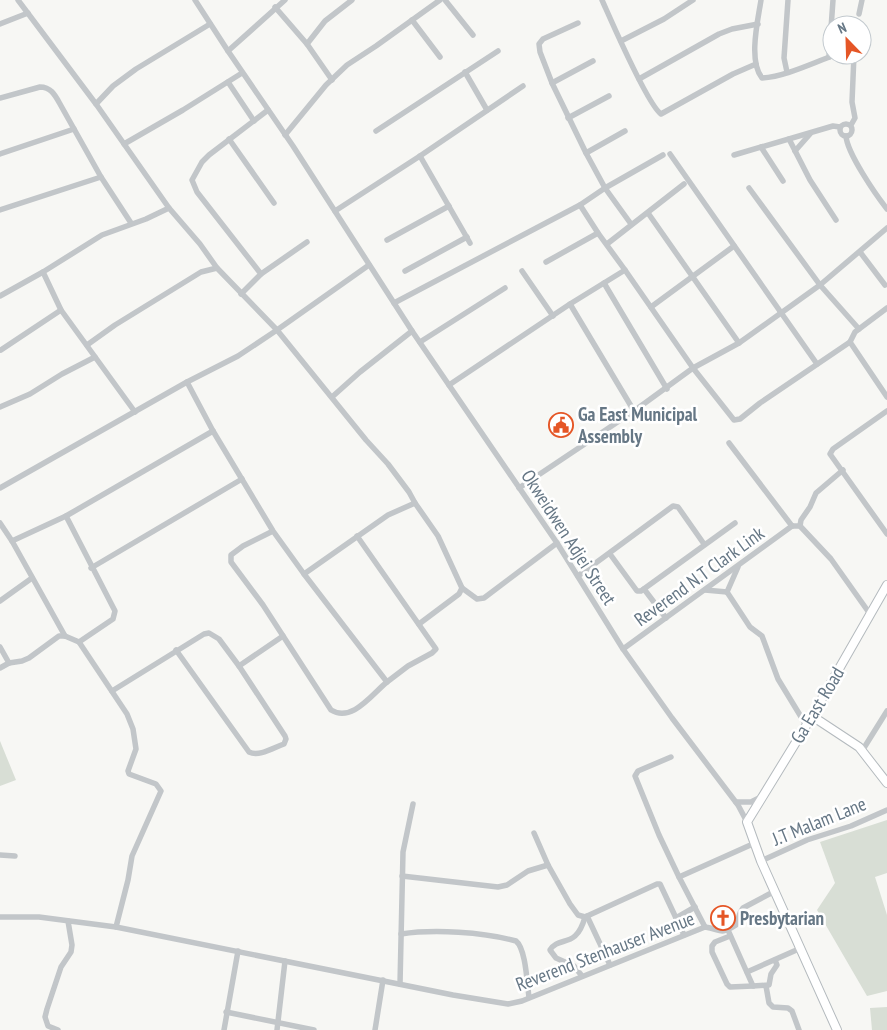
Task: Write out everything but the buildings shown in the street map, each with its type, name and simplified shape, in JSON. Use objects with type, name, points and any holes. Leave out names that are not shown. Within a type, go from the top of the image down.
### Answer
[{"type":"street","points":[[18,0],[96,104],[169,208],[200,244],[217,268],[277,330],[410,492],[415,503],[438,536],[462,588],[477,599],[484,598],[557,543]]},
{"type":"street","name":"Okweidwen Adjei Street","points":[[195,0],[412,331],[557,543],[624,649],[672,718],[736,802],[747,823]]},
{"type":"street","points":[[228,51],[285,0]]},
{"type":"street","points":[[307,44],[325,21],[352,0]]},
{"type":"street","points":[[284,135],[296,119],[347,65],[440,0]]},
{"type":"street","points":[[445,0],[473,35]]},
{"type":"street","points":[[621,41],[664,19],[693,0]]},
{"type":"street","points":[[761,0],[756,64],[762,78],[771,77],[822,60]]},
{"type":"street","points":[[787,72],[784,61],[788,0]]},
{"type":"street","points":[[832,15],[833,0]]},
{"type":"street","points":[[859,14],[862,0]]},
{"type":"street","points":[[604,1],[639,79],[657,111],[661,114],[733,74],[756,64]]},
{"type":"street","points":[[275,7],[307,44],[332,80]]},
{"type":"street","points":[[0,24],[28,13]]},
{"type":"street","points":[[412,20],[440,57]]},
{"type":"street","points":[[578,23],[543,39],[539,44],[540,52],[552,83],[586,153],[605,188],[631,224]]},
{"type":"street","points":[[96,104],[113,86],[136,69],[210,24]]},
{"type":"street","points":[[639,79],[719,34],[732,29],[758,24]]},
{"type":"street","points":[[376,131],[498,51]]},
{"type":"street","points":[[552,83],[593,60]]},
{"type":"street","points":[[846,136],[852,132],[851,125],[855,118],[852,102],[854,65]]},
{"type":"street","points":[[465,72],[487,110]]},
{"type":"street","points":[[124,144],[242,73]]},
{"type":"street","points":[[228,82],[254,120]]},
{"type":"street","points":[[334,211],[420,156],[523,86]]},
{"type":"street","points":[[0,98],[46,87],[58,99],[87,149],[100,177],[131,223]]},
{"type":"street","points":[[568,118],[609,96]]},
{"type":"street","points":[[261,274],[202,199],[192,183],[193,176],[209,154],[268,110]]},
{"type":"street","points":[[840,127],[847,123],[851,125]]},
{"type":"street","points":[[734,155],[835,125],[840,127]]},
{"type":"street","points":[[840,127],[840,133],[846,136],[849,148],[887,209]]},
{"type":"street","points":[[0,154],[74,129]]},
{"type":"street","points":[[586,153],[625,131]]},
{"type":"street","points":[[795,151],[812,132]]},
{"type":"street","points":[[229,139],[274,203]]},
{"type":"street","points":[[789,139],[810,180],[836,220]]},
{"type":"street","points":[[761,148],[783,181]]},
{"type":"street","points":[[394,303],[580,205],[605,188],[667,154],[817,364]]},
{"type":"street","points":[[405,271],[469,240],[420,156]]},
{"type":"street","points":[[0,210],[100,177]]},
{"type":"street","points":[[607,244],[684,184]]},
{"type":"street","points":[[749,188],[820,285],[859,328]]},
{"type":"street","points":[[580,205],[693,368],[731,418],[736,420],[850,342],[859,328],[887,308]]},
{"type":"street","points":[[387,240],[449,206]]},
{"type":"street","points":[[0,296],[102,235],[146,219],[169,208]]},
{"type":"street","points":[[648,213],[739,343]]},
{"type":"street","points":[[519,488],[667,389],[693,368],[739,343],[781,314],[820,285],[887,228]]},
{"type":"street","points":[[546,262],[598,233]]},
{"type":"street","points":[[241,294],[261,274],[307,242]]},
{"type":"street","points":[[651,307],[734,246]]},
{"type":"street","points":[[860,252],[886,284]]},
{"type":"street","points":[[0,488],[187,382],[238,356],[369,265]]},
{"type":"street","points":[[86,345],[201,272],[217,268]]},
{"type":"street","points":[[449,385],[570,304],[625,270]]},
{"type":"street","points":[[522,271],[553,316]]},
{"type":"street","points":[[43,272],[61,310],[135,412]]},
{"type":"street","points":[[604,283],[667,389]]},
{"type":"street","points":[[420,342],[505,288]]},
{"type":"street","points":[[570,304],[634,411]]},
{"type":"street","points":[[0,350],[61,310]]},
{"type":"street","points":[[332,397],[412,331]]},
{"type":"street","points":[[850,342],[887,397]]},
{"type":"street","points":[[0,406],[30,394],[62,374],[95,357]]},
{"type":"street","points":[[187,382],[213,431],[273,531],[387,682]]},
{"type":"street","points":[[887,411],[831,451],[830,454],[887,534]]},
{"type":"street","points":[[12,541],[66,516],[213,431]]},
{"type":"street","points":[[729,443],[792,526],[800,526],[831,559],[870,614]]},
{"type":"street","points":[[800,526],[801,520],[810,507],[816,493],[843,470]]},
{"type":"street","points":[[92,568],[242,479]]},
{"type":"street","points":[[304,574],[388,515],[415,503]]},
{"type":"street","points":[[578,576],[676,506],[704,544]]},
{"type":"street","points":[[66,516],[115,611],[113,619],[79,642]]},
{"type":"street","points":[[0,523],[65,636]]},
{"type":"street","points":[[610,554],[637,590],[641,591],[735,523]]},
{"type":"street","name":"Reverend N.T Clark Link","points":[[624,649],[792,526]]},
{"type":"street","points":[[273,531],[243,546],[233,553],[230,558],[236,570],[263,605],[331,710],[337,714],[348,712],[362,704],[408,666],[435,651],[435,647],[357,536]]},
{"type":"street","points":[[727,592],[739,565]]},
{"type":"street","points":[[0,601],[32,578]]},
{"type":"street","name":"Ga East Road","points":[[747,823],[812,716],[887,586]]},
{"type":"street","points":[[419,624],[459,594],[462,588]]},
{"type":"street","points":[[644,588],[666,618]]},
{"type":"street","points":[[705,590],[727,592]]},
{"type":"street","points":[[727,592],[750,627],[762,636],[778,679],[806,725]]},
{"type":"street","points":[[112,690],[194,638],[209,633],[219,639],[239,666],[285,736],[284,744],[259,754],[249,752],[176,650]]},
{"type":"street","points":[[0,668],[9,663],[22,661],[38,652],[59,636],[65,636],[79,642],[127,714],[136,744],[128,771],[129,774],[156,784],[161,791],[132,856],[116,927]]},
{"type":"street","points":[[239,666],[283,636]]},
{"type":"street","points":[[0,647],[9,663]]},
{"type":"street","points":[[862,751],[887,711]]},
{"type":"street","points":[[812,716],[862,751],[887,783]]},
{"type":"street","points":[[671,757],[638,771],[634,776],[658,835],[705,927]]},
{"type":"street","points":[[736,802],[751,802],[763,796]]},
{"type":"street","points":[[400,984],[403,852],[413,804]]},
{"type":"street","name":"J.T Malam Lane","points":[[761,860],[807,840],[851,826],[887,810]]},
{"type":"street","points":[[747,823],[761,860],[837,1030]]},
{"type":"street","points":[[534,833],[548,865],[578,915],[586,916],[660,884],[684,935]]},
{"type":"street","points":[[679,878],[755,843]]},
{"type":"street","points":[[0,855],[15,856]]},
{"type":"street","points":[[402,876],[492,888],[507,885],[523,874],[548,865]]},
{"type":"street","points":[[775,892],[743,908],[736,925],[729,933],[715,942],[711,948],[730,987],[766,986],[770,983],[771,974],[776,968],[775,960]]},
{"type":"street","points":[[676,918],[695,907]]},
{"type":"street","points":[[586,916],[610,965]]},
{"type":"street","points":[[582,976],[574,966],[556,958],[550,950],[552,946],[574,938],[586,916]]},
{"type":"street","name":"Reverend Stenhauser Avenue","points":[[0,917],[38,917],[116,927],[453,995],[508,1004],[529,998],[705,927],[729,933]]},
{"type":"street","points":[[58,1030],[48,1026],[45,1018],[61,967],[71,952],[72,945],[68,921]]},
{"type":"street","points":[[401,934],[416,932],[454,933],[506,938],[516,941],[520,944],[522,952],[529,998]]},
{"type":"street","points":[[729,933],[753,986]]},
{"type":"street","points":[[747,972],[801,948]]},
{"type":"street","points":[[224,1030],[238,951]]},
{"type":"street","points":[[277,1030],[285,961]]},
{"type":"street","points":[[374,1030],[383,980]]},
{"type":"street","points":[[766,986],[769,1003],[773,1007],[792,1010],[800,1030]]},
{"type":"street","points":[[226,1012],[314,1030]]},
{"type":"shaded area","points":[[0,741],[16,780],[0,786]]},
{"type":"shaded area","points":[[887,820],[887,873],[875,877],[887,915],[887,991],[867,996],[817,910],[835,883],[820,842]]},
{"type":"shaded area","points":[[887,1007],[887,1030],[872,1030],[870,1008]]},
{"type":"place","name":"Ga East Municipal Assembly","points":[[561,425]]},
{"type":"place","name":"Presbytarian","points":[[723,918]]}]
